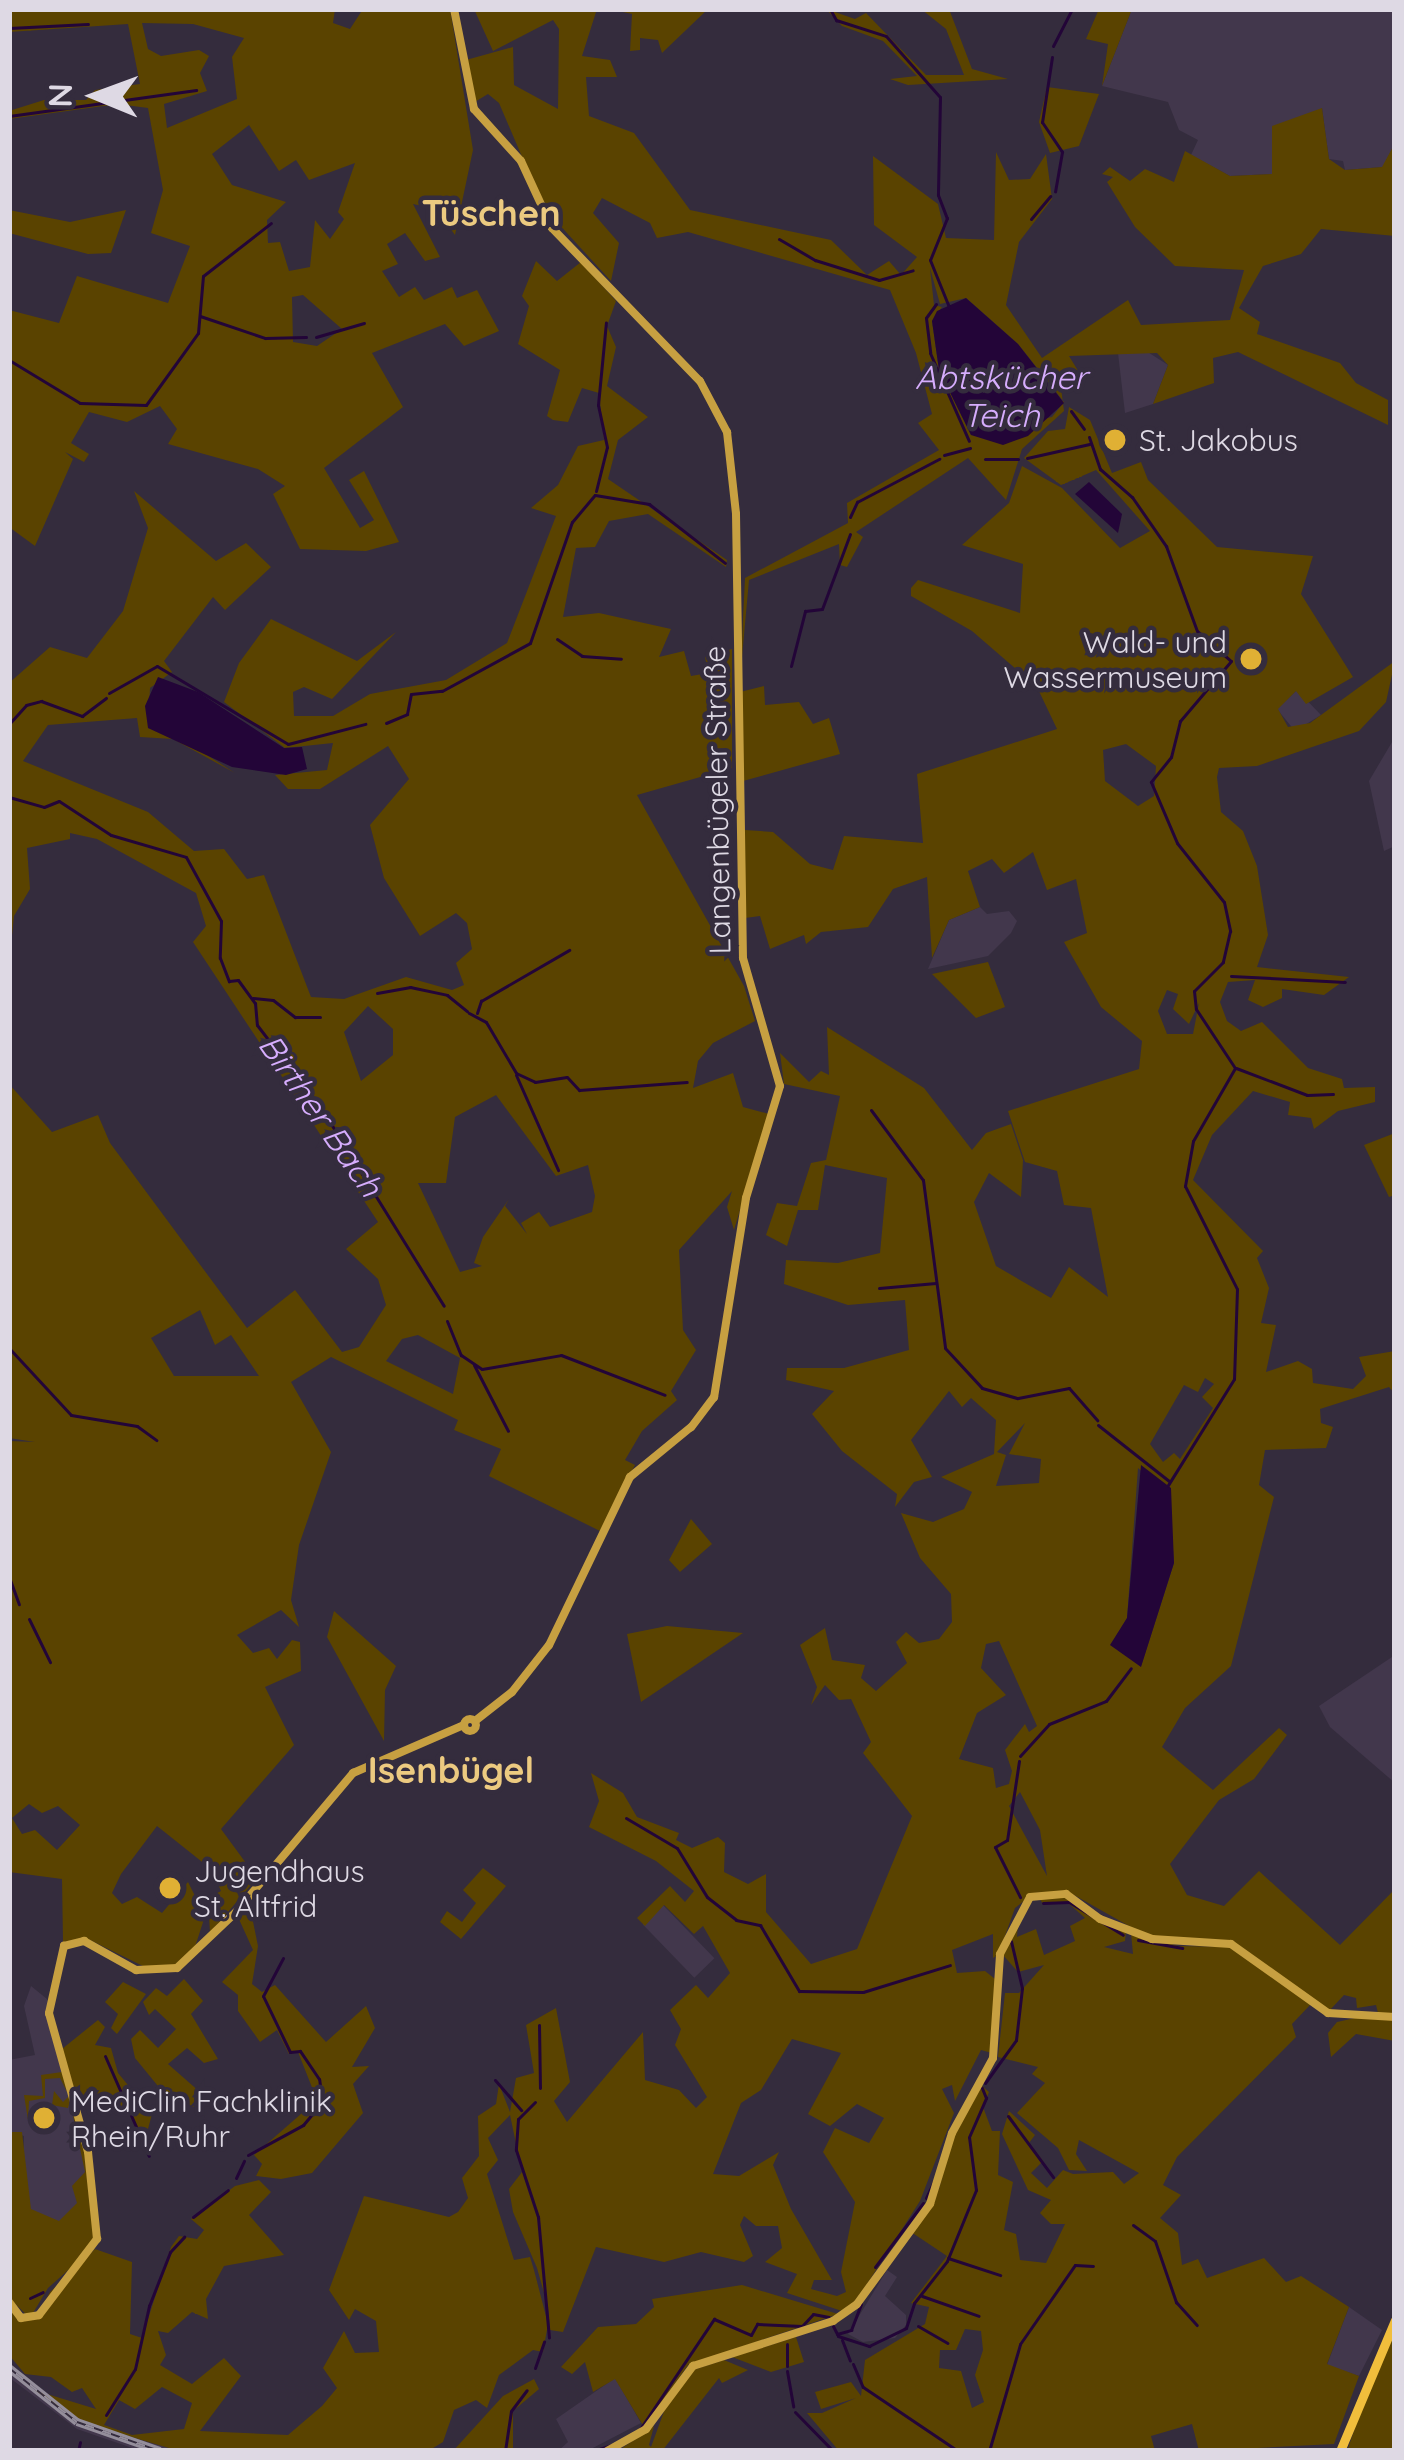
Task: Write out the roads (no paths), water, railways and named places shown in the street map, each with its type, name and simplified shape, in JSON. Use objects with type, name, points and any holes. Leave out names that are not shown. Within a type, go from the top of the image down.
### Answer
[{"type":"main road","name":"Langenbügeler Straße","points":[[9,2302],[21,2318],[38,2315],[49,2292],[81,2268],[98,2239],[88,2152],[49,2013],[61,1950],[84,1941],[126,1967],[166,1972],[236,1912],[353,1774],[464,1725],[472,1731],[475,1721],[546,1649],[630,1477],[703,1415],[724,1365],[744,1209],[780,1086],[743,958],[731,452],[713,400],[552,228],[521,161],[469,100],[454,9]]},
{"type":"main road","points":[[607,2451],[646,2429],[692,2366],[833,2321],[857,2304],[926,2210],[952,2133],[994,2058],[1000,1954],[1030,1897],[1066,1894],[1100,1919],[1152,1940],[1231,1944],[1328,2013],[1395,2017]]},
{"type":"main road","points":[[1340,2451],[1395,2320]]},
{"type":"water","name":"Abtskücher Teich","points":[[966,298],[1018,344],[1064,403],[1028,436],[1003,445],[971,435],[939,370],[932,321],[937,311]]},
{"type":"water","points":[[1089,482],[1122,514],[1118,533],[1075,494]]},
{"type":"water","points":[[158,677],[198,692],[284,748],[302,747],[307,769],[286,775],[232,767],[148,728],[145,706]]},
{"type":"water","points":[[1141,1465],[1171,1488],[1174,1563],[1141,1667],[1110,1645],[1127,1618]]},
{"type":"waterway","points":[[830,9],[836,20],[886,36],[940,97],[938,195],[947,218],[930,260],[949,307]]},
{"type":"waterway","points":[[1053,46],[1072,9]]},
{"type":"waterway","points":[[9,28],[88,24]]},
{"type":"waterway","points":[[1052,57],[1042,122],[1062,152],[1055,191]]},
{"type":"waterway","points":[[9,116],[196,90]]},
{"type":"waterway","points":[[1031,219],[1050,196]]},
{"type":"waterway","points":[[9,360],[80,403],[146,405],[198,333],[203,276],[271,223]]},
{"type":"waterway","points":[[779,239],[815,260],[879,280],[913,270]]},
{"type":"waterway","points":[[936,304],[926,318],[930,353],[969,441]]},
{"type":"waterway","points":[[200,316],[265,338],[306,337]]},
{"type":"waterway","points":[[596,491],[607,447],[598,405],[606,322]]},
{"type":"waterway","points":[[316,337],[364,323]]},
{"type":"waterway","points":[[1071,411],[1084,429]]},
{"type":"waterway","points":[[1089,437],[1100,469],[1132,497],[1166,546],[1197,631],[1231,661],[1180,721],[1171,757],[1151,782],[1177,843],[1224,902],[1230,931],[1223,962],[1194,991],[1196,1009],[1235,1068],[1193,1141],[1185,1186],[1237,1289],[1234,1379],[1168,1485]]},
{"type":"waterway","points":[[1027,458],[1089,444]]},
{"type":"waterway","points":[[944,455],[970,448]]},
{"type":"waterway","points":[[850,517],[857,502],[939,459]]},
{"type":"waterway","points":[[985,459],[1018,459]]},
{"type":"waterway","points":[[386,723],[407,714],[411,694],[442,691],[530,643],[572,522],[595,495],[649,504],[725,563]]},
{"type":"waterway","points":[[791,666],[805,611],[822,609],[850,534]]},
{"type":"waterway","points":[[557,639],[582,656],[621,659]]},
{"type":"waterway","points":[[109,693],[157,666],[288,744],[365,724]]},
{"type":"waterway","points":[[9,724],[26,705],[41,701],[82,716],[106,698]]},
{"type":"waterway","points":[[9,727],[9,735]]},
{"type":"waterway","name":"Birther Bach","points":[[9,797],[44,807],[59,801],[111,835],[186,857],[221,921],[220,958],[229,981],[238,980],[255,1003],[257,1025],[323,1111],[444,1306]]},
{"type":"waterway","points":[[477,1013],[481,1001],[569,950]]},
{"type":"waterway","points":[[1231,976],[1345,982]]},
{"type":"waterway","points":[[377,993],[410,987],[447,995],[467,1011]]},
{"type":"waterway","points":[[253,998],[273,1000],[295,1017],[320,1017]]},
{"type":"waterway","points":[[469,1013],[486,1022],[516,1073],[535,1082],[567,1077],[579,1090],[687,1082]]},
{"type":"waterway","points":[[1236,1068],[1307,1095],[1333,1094]]},
{"type":"waterway","points":[[516,1075],[558,1170]]},
{"type":"waterway","points":[[871,1110],[923,1180],[945,1348],[982,1388],[1018,1398],[1069,1388],[1097,1420]]},
{"type":"waterway","points":[[879,1288],[936,1283]]},
{"type":"waterway","name":"Birther Bach","points":[[447,1321],[461,1355],[482,1369],[561,1355],[665,1395]]},
{"type":"waterway","points":[[9,1348],[71,1415],[137,1426],[156,1440]]},
{"type":"waterway","points":[[474,1365],[508,1431]]},
{"type":"waterway","points":[[1098,1425],[1169,1481]]},
{"type":"waterway","points":[[9,1577],[19,1604]]},
{"type":"waterway","points":[[29,1619],[50,1662]]},
{"type":"waterway","points":[[1020,1756],[1049,1724],[1106,1701],[1131,1668]]},
{"type":"waterway","points":[[1019,1761],[1007,1840],[995,1847],[1020,1897]]},
{"type":"waterway","points":[[626,1818],[677,1848],[707,1897],[736,1920],[760,1925],[799,1991],[863,1992],[950,1965]]},
{"type":"waterway","points":[[1043,1903],[1069,1902],[1123,1935]]},
{"type":"waterway","points":[[1138,1940],[1182,1948]]},
{"type":"waterway","points":[[985,2083],[1016,2040],[1022,1988],[1011,1941]]},
{"type":"waterway","points":[[248,2155],[303,2125],[322,2102],[319,2079],[300,2051],[290,2052],[263,1996],[283,1958]]},
{"type":"waterway","points":[[539,2025],[540,2088]]},
{"type":"waterway","points":[[105,2056],[149,2156]]},
{"type":"waterway","points":[[495,2080],[521,2110]]},
{"type":"waterway","points":[[833,2326],[838,2336],[869,2346],[906,2328],[914,2303],[947,2261],[976,2190],[969,2137],[986,2098],[982,2088]]},
{"type":"waterway","points":[[535,2102],[518,2119],[516,2150],[538,2217],[549,2338]]},
{"type":"waterway","points":[[1008,2116],[1053,2177]]},
{"type":"waterway","points":[[236,2178],[244,2161]]},
{"type":"waterway","points":[[926,2198],[934,2181]]},
{"type":"waterway","points":[[193,2217],[228,2190]]},
{"type":"waterway","points":[[875,2267],[923,2203]]},
{"type":"waterway","points":[[1133,2225],[1155,2241],[1176,2302],[1197,2325]]},
{"type":"waterway","points":[[106,2415],[135,2369],[149,2306],[170,2252],[184,2237]]},
{"type":"waterway","points":[[948,2258],[1000,2275]]},
{"type":"waterway","points":[[989,2451],[1020,2344],[1075,2265],[1093,2266]]},
{"type":"waterway","points":[[30,2298],[43,2292]]},
{"type":"waterway","points":[[922,2296],[979,2316]]},
{"type":"waterway","points":[[837,2334],[851,2330],[861,2304]]},
{"type":"waterway","points":[[640,2429],[714,2319],[751,2335],[757,2324],[802,2326],[813,2314],[829,2317]]},
{"type":"waterway","points":[[918,2326],[948,2343]]},
{"type":"waterway","points":[[842,2340],[850,2361]]},
{"type":"waterway","points":[[535,2368],[544,2342]]},
{"type":"waterway","points":[[787,2344],[787,2366]]},
{"type":"waterway","points":[[853,2364],[863,2387],[955,2449]]},
{"type":"waterway","points":[[787,2371],[793,2406]]},
{"type":"waterway","points":[[505,2451],[511,2411],[527,2390]]},
{"type":"waterway","points":[[795,2412],[833,2451]]},
{"type":"waterway","points":[[78,2451],[80,2442]]},
{"type":"waterway","points":[[593,2451],[611,2445]]},
{"type":"railway","points":[[9,2368],[77,2422],[160,2451]]},
{"type":"place","name":"St. Jakobus","points":[[1115,440]]},
{"type":"place","name":"Wald- und Wassermuseum","points":[[1251,659]]},
{"type":"place","name":"Jugendhaus St. Altfrid","points":[[170,1888]]},
{"type":"place","name":"MediClin Fachklinik Rhein/Ruhr","points":[[44,2118]]},
{"type":"district","name":"Tüschen","points":[[491,213]]},
{"type":"district","name":"Isenbügel","points":[[451,1770]]}]
